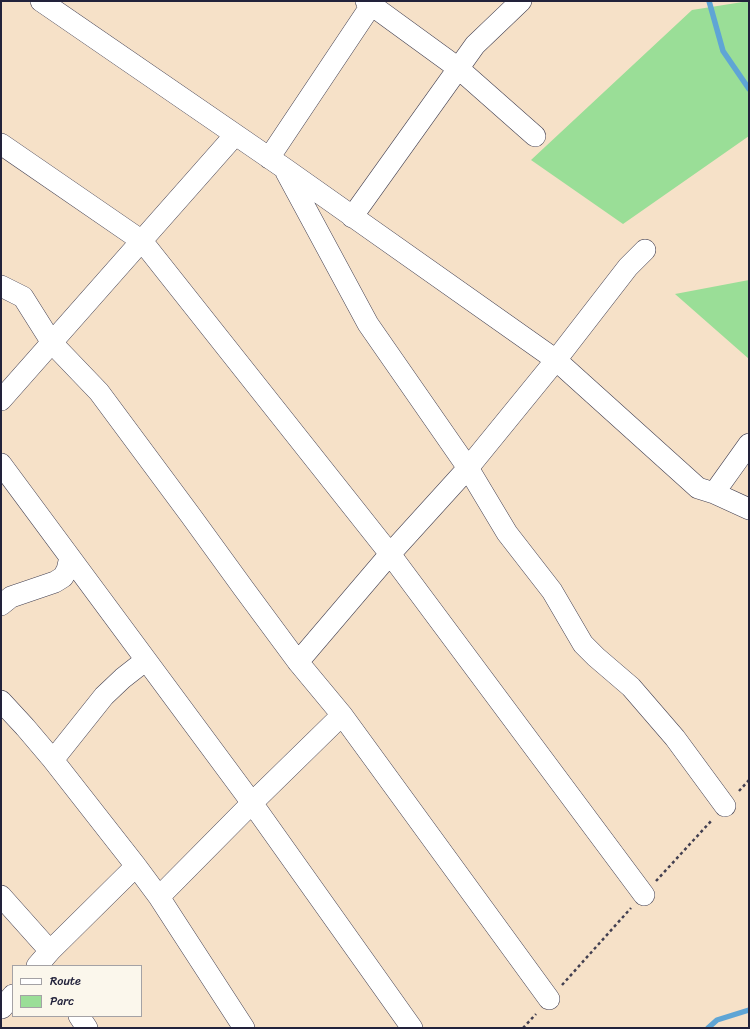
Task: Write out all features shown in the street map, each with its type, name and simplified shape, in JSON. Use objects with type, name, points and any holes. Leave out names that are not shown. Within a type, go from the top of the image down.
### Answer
[{"type":"street","points":[[41,1],[276,163],[556,360],[698,488],[714,493],[749,509]]},
{"type":"street","points":[[352,217],[475,45],[520,1]]},
{"type":"street","points":[[276,163],[370,2],[458,68],[534,136]]},
{"type":"street","points":[[1,400],[235,135]]},
{"type":"street","points":[[1,144],[142,241],[390,554],[644,895]]},
{"type":"street","points":[[276,163],[368,324],[468,468],[506,533],[552,591],[583,644],[632,687],[675,738],[725,806]]},
{"type":"street","points":[[298,662],[390,554],[468,468],[556,360],[628,267],[645,250]]},
{"type":"street","points":[[1,286],[23,297],[52,343],[99,392],[298,662],[342,715],[549,999]]},
{"type":"street","points":[[714,493],[749,444]]},
{"type":"street","points":[[1,464],[252,803],[412,1028]]},
{"type":"street","points":[[1,605],[11,596],[55,582],[63,577],[67,570],[70,557]]},
{"type":"street","points":[[53,760],[104,696],[122,678],[146,660]]},
{"type":"street","points":[[1,701],[53,760],[136,866],[159,897],[244,1028]]},
{"type":"street","points":[[159,897],[342,715]]},
{"type":"street","points":[[1,896],[43,961],[136,866]]},
{"type":"street","points":[[80,1017],[87,1028]]},
{"type":"green space","points":[[749,1],[749,136],[623,224],[531,160],[692,10]]},
{"type":"green space","points":[[749,280],[749,359],[675,294]]},
{"type":"waterway","points":[[709,1],[723,51],[749,89]]},
{"type":"waterway","points":[[708,1028],[717,1020],[749,1010]]}]
